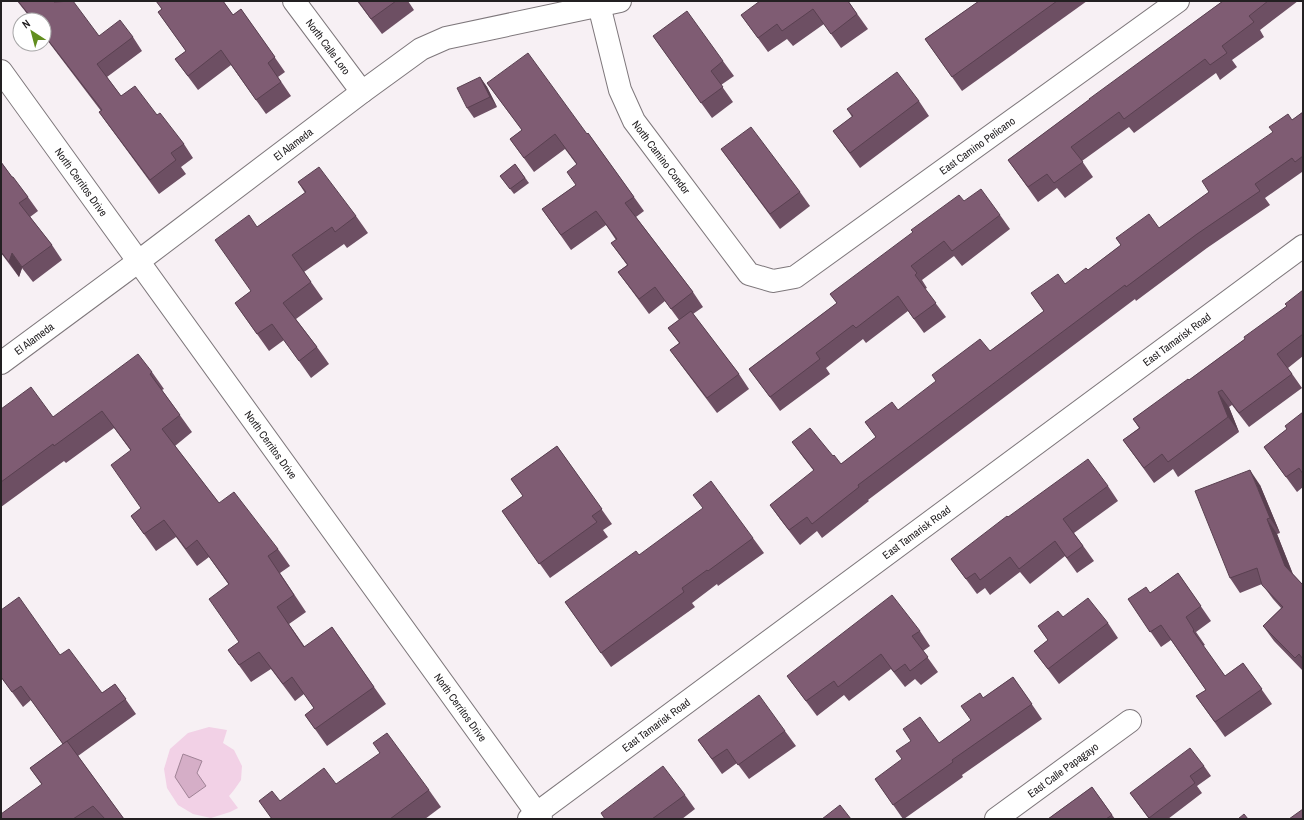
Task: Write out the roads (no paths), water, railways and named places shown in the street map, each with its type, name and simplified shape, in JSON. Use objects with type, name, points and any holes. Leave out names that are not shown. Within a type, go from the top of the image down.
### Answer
[{"type":"street","name":"North Calle Loro","points":[[294,1],[362,92]]},
{"type":"street","name":"East Camino Pelicano","points":[[773,282],[795,277],[1178,1]]},
{"type":"street","name":"El Alameda","points":[[1,363],[421,49],[446,38],[606,3]]},
{"type":"street","name":"North Camino Condor","points":[[606,3],[620,90],[634,122],[749,274],[773,282]]},
{"type":"street","name":"North Cerritos Drive","points":[[1,71],[139,261],[536,817]]},
{"type":"street","name":"East Tamarisk Road","points":[[536,817],[1303,246]]},
{"type":"street","name":"East Calle Papagayo","points":[[996,819],[1130,721]]}]
